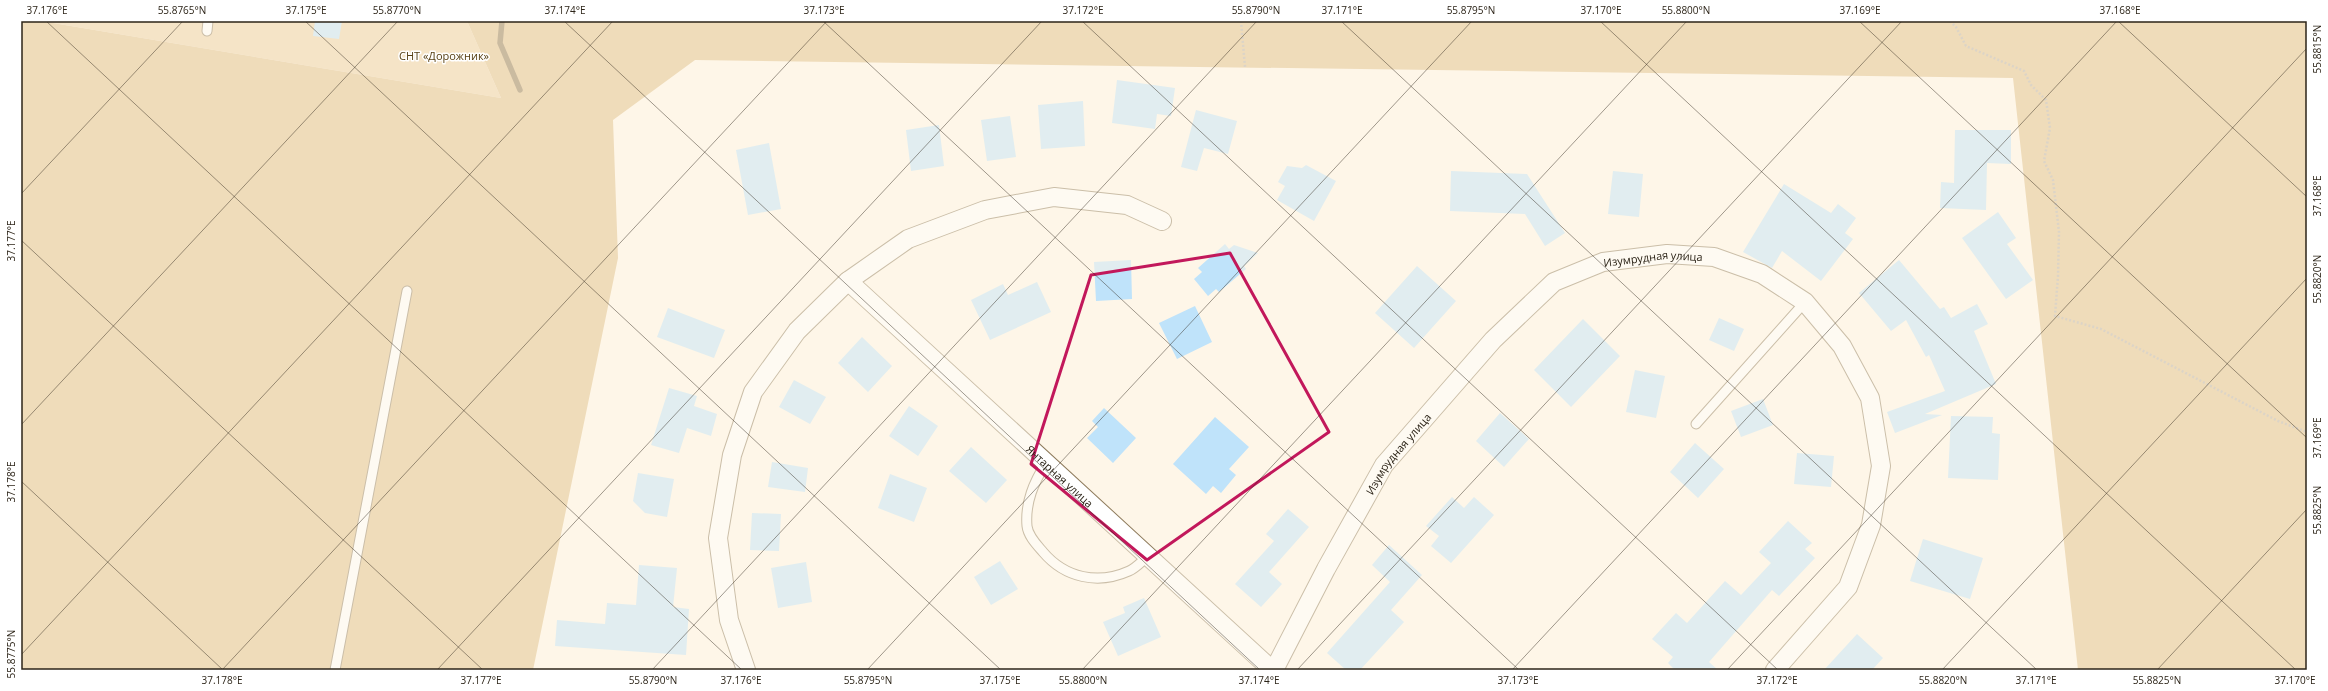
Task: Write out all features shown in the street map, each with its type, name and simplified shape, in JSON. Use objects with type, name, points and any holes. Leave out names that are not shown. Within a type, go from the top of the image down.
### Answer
[{"type":"street","points":[[746,670],[730,620],[718,538],[732,455],[753,392],[797,330],[848,281],[908,239],[985,210],[1054,197],[1127,205],[1162,221]]},
{"type":"street","name":"Изумрудная улица","points":[[1273,670],[1326,569],[1384,466],[1493,340],[1554,282],[1603,262],[1667,254],[1714,256],[1762,274],[1805,302],[1842,346],[1870,398],[1881,466],[1871,525],[1848,587],[1775,670]]},
{"type":"street","name":"Янтарная улица","points":[[848,281],[1273,670]]},
{"type":"lane","points":[[207,31],[208,21]]},
{"type":"lane","points":[[335,670],[407,291]]},
{"type":"lane","points":[[1696,424],[1805,302]]},
{"type":"lane","points":[[1046,463],[1031,490],[1027,528],[1035,543],[1048,559],[1065,571],[1083,578],[1106,579],[1130,571],[1148,556]]},
{"type":"path","points":[[1241,21],[1245,67]]},
{"type":"path","points":[[1950,21],[1956,27],[1966,46],[2024,71],[2031,86],[2046,100],[2050,128],[2044,161],[2053,180],[2059,232],[2055,316],[2100,329],[2278,421],[2307,432]]},
{"type":"highlighted area","points":[[1230,253],[1329,432],[1147,560],[1031,464],[1091,275]]},
{"type":"green space","name":"СНТ «Дорожник»","points":[[41,21],[467,21],[501,98]]},
{"type":"shaded area","points":[[21,21],[41,21],[501,98],[467,21],[2307,21],[2307,670],[2078,670],[2013,78],[695,60],[613,120],[618,258],[533,670],[21,670]]},
{"type":"building","points":[[315,21],[342,21],[339,39],[313,36]]},
{"type":"building","points":[[1117,80],[1175,88],[1171,116],[1157,114],[1155,129],[1112,123]]},
{"type":"building","points":[[1083,101],[1085,146],[1041,149],[1038,105]]},
{"type":"building","points":[[1196,110],[1237,121],[1228,154],[1204,148],[1197,171],[1181,167]]},
{"type":"building","points":[[1010,116],[1016,157],[987,161],[981,120]]},
{"type":"building","points":[[939,125],[944,166],[911,171],[906,130]]},
{"type":"building","points":[[1955,130],[2011,130],[2011,164],[1987,163],[1986,210],[1940,208],[1941,182],[1954,183]]},
{"type":"building","points":[[769,143],[781,209],[748,215],[736,150]]},
{"type":"building","points":[[1306,165],[1336,181],[1314,221],[1277,200],[1285,186],[1278,182],[1287,166],[1302,168]]},
{"type":"building","points":[[1451,171],[1527,174],[1565,233],[1545,246],[1525,214],[1450,211]]},
{"type":"building","points":[[1613,171],[1643,174],[1639,217],[1608,214]]},
{"type":"building","points":[[1784,184],[1831,213],[1838,204],[1856,218],[1845,233],[1853,239],[1821,281],[1782,251],[1772,268],[1743,252]]},
{"type":"building","points":[[1998,212],[2016,238],[2007,244],[2033,280],[2006,299],[1962,238]]},
{"type":"building","points":[[1225,244],[1229,249],[1234,245],[1258,253],[1244,266],[1246,269],[1219,292],[1216,289],[1208,296],[1194,279],[1202,272],[1198,268]]},
{"type":"building","points":[[1131,260],[1132,299],[1096,301],[1094,262]]},
{"type":"building","points":[[1899,260],[1940,309],[1944,307],[1951,318],[1977,304],[1988,324],[1974,331],[1996,384],[1925,414],[1942,415],[1895,433],[1887,412],[1945,391],[1929,355],[1926,357],[1906,320],[1891,331],[1859,293]]},
{"type":"building","points":[[1417,266],[1456,301],[1414,348],[1375,313]]},
{"type":"building","points":[[1037,282],[1051,312],[990,340],[971,300],[1003,284],[1008,295]]},
{"type":"building","points":[[1195,306],[1212,342],[1177,359],[1159,323]]},
{"type":"building","points":[[668,308],[725,330],[714,358],[657,337]]},
{"type":"building","points":[[1719,318],[1744,329],[1734,351],[1709,340]]},
{"type":"building","points":[[1583,319],[1620,356],[1571,407],[1534,370]]},
{"type":"building","points":[[862,337],[892,366],[868,392],[838,363]]},
{"type":"building","points":[[1635,370],[1665,376],[1656,418],[1626,412]]},
{"type":"building","points":[[794,380],[826,397],[810,424],[779,407]]},
{"type":"building","points":[[669,388],[697,396],[694,406],[717,414],[711,436],[687,428],[679,453],[651,445]]},
{"type":"building","points":[[1763,399],[1773,425],[1741,437],[1731,411]]},
{"type":"building","points":[[909,406],[938,426],[918,456],[889,436]]},
{"type":"building","points":[[1104,408],[1136,438],[1113,463],[1087,438],[1098,427],[1092,421]]},
{"type":"building","points":[[1500,413],[1529,439],[1504,467],[1476,441]]},
{"type":"building","points":[[1951,416],[1993,417],[1992,433],[2000,434],[1998,480],[1948,478]]},
{"type":"building","points":[[1215,417],[1249,447],[1229,469],[1236,475],[1221,493],[1213,486],[1206,494],[1173,464]]},
{"type":"building","points":[[1695,443],[1724,469],[1698,498],[1670,472]]},
{"type":"building","points":[[971,447],[1007,480],[986,503],[949,471]]},
{"type":"building","points":[[1797,453],[1834,456],[1831,487],[1794,484]]},
{"type":"building","points":[[772,462],[808,468],[805,492],[768,487]]},
{"type":"building","points":[[638,473],[674,479],[667,517],[645,513],[633,501]]},
{"type":"building","points":[[890,474],[927,488],[914,522],[878,508]]},
{"type":"building","points":[[1452,497],[1464,508],[1474,497],[1494,515],[1451,563],[1431,546],[1439,536],[1426,526]]},
{"type":"building","points":[[1288,509],[1309,527],[1269,572],[1282,584],[1261,607],[1235,584],[1274,541],[1266,534]]},
{"type":"building","points":[[752,513],[781,514],[779,551],[750,550]]},
{"type":"building","points":[[1788,521],[1812,543],[1805,549],[1815,558],[1779,596],[1772,590],[1709,662],[1718,670],[1675,670],[1668,663],[1673,657],[1652,639],[1676,613],[1687,623],[1725,581],[1741,595],[1771,563],[1759,552]]},
{"type":"building","points":[[1923,539],[1983,558],[1970,599],[1910,581]]},
{"type":"building","points":[[1389,545],[1422,575],[1391,610],[1404,622],[1360,670],[1346,670],[1327,653],[1390,582],[1372,565]]},
{"type":"building","points":[[1000,561],[1018,589],[991,605],[974,577]]},
{"type":"building","points":[[806,562],[812,602],[778,608],[771,568]]},
{"type":"building","points":[[639,565],[677,568],[673,607],[689,609],[686,655],[555,646],[557,620],[605,624],[607,603],[636,605]]},
{"type":"building","points":[[1144,598],[1161,637],[1118,656],[1103,622],[1125,613],[1123,607]]},
{"type":"building","points":[[1857,634],[1883,658],[1872,670],[1824,670]]},
{"type":"waterway","points":[[502,21],[500,43],[520,90]]}]
